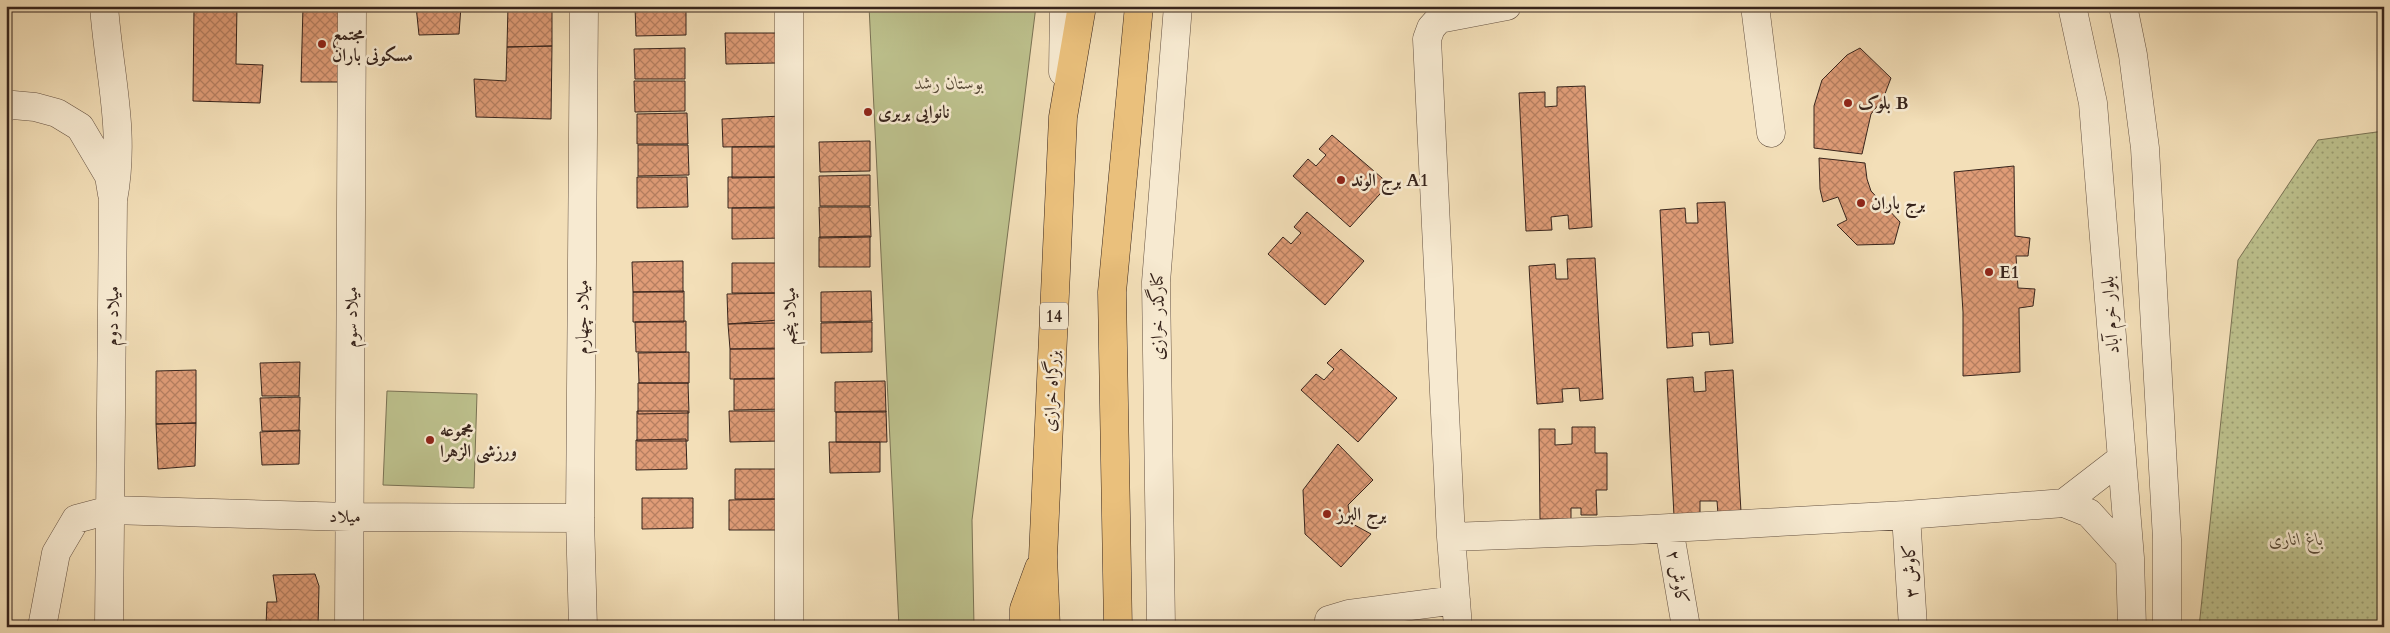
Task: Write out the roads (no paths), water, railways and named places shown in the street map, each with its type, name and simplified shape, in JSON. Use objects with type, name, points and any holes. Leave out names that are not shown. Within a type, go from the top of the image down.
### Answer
[{"type":"highway","name":"بزرگراه خرازی","points":[[1046,627],[1044,557],[1063,118],[1082,6]]},
{"type":"highway","points":[[1118,627],[1112,292],[1139,6]]},
{"type":"highway","points":[[1024,627],[1024,609],[1044,557]]},
{"type":"street","name":"میلاد دوم","points":[[104,6],[118,129],[119,170],[113,200],[109,627]]},
{"type":"street","name":"میلاد سوم","points":[[349,627],[352,6]]},
{"type":"street","name":"میلاد چهارم","points":[[582,627],[580,518],[584,6]]},
{"type":"street","name":"میلاد پنجم","points":[[788,627],[789,6]]},
{"type":"street","points":[[1063,118],[1064,6]]},
{"type":"street","name":"کنارگذر خرازی","points":[[1161,627],[1156,282],[1178,6]]},
{"type":"street","points":[[1458,627],[1451,537],[1427,39],[1431,28],[1439,19],[1507,6]]},
{"type":"street","points":[[1755,6],[1772,133]]},
{"type":"street","name":"بلوار خرم آباد","points":[[2072,6],[2092,103],[2130,558],[2132,627]]},
{"type":"street","points":[[2123,6],[2146,148],[2167,539],[2167,627]]},
{"type":"street","points":[[6,107],[13,105],[35,107],[56,113],[80,127],[109,176],[113,200]]},
{"type":"street","points":[[2064,503],[2121,459]]},
{"type":"street","points":[[1451,537],[1669,528],[1906,515],[2064,503],[2089,513],[2130,558]]},
{"type":"street","name":"میلاد","points":[[42,627],[56,553],[76,519],[110,510],[350,517],[580,518]]},
{"type":"street","name":"کاوش ۳","points":[[1906,515],[1913,627]]},
{"type":"street","name":"کاوش ۲","points":[[1669,528],[1686,627]]},
{"type":"street","points":[[1329,620],[1349,614],[1456,600]]},
{"type":"place","name":"مجتمع مسکونی باران","points":[[322,44]]},
{"type":"place","name":"بلوک B","points":[[1848,103]]},
{"type":"place","name":"نانوایی بربری","points":[[868,112]]},
{"type":"place","name":"برج الوند A1","points":[[1341,180]]},
{"type":"place","name":"برج باران","points":[[1861,203]]},
{"type":"place","name":"E1","points":[[1989,272]]},
{"type":"place","name":"مجموعه ورزشی الزهرا","points":[[430,440]]},
{"type":"place","name":"برج البرز","points":[[1327,514]]},
{"type":"park label","name":"بوستان رشد","points":[[949,83]]},
{"type":"park label","name":"باغ اناری","points":[[2296,539]]}]
